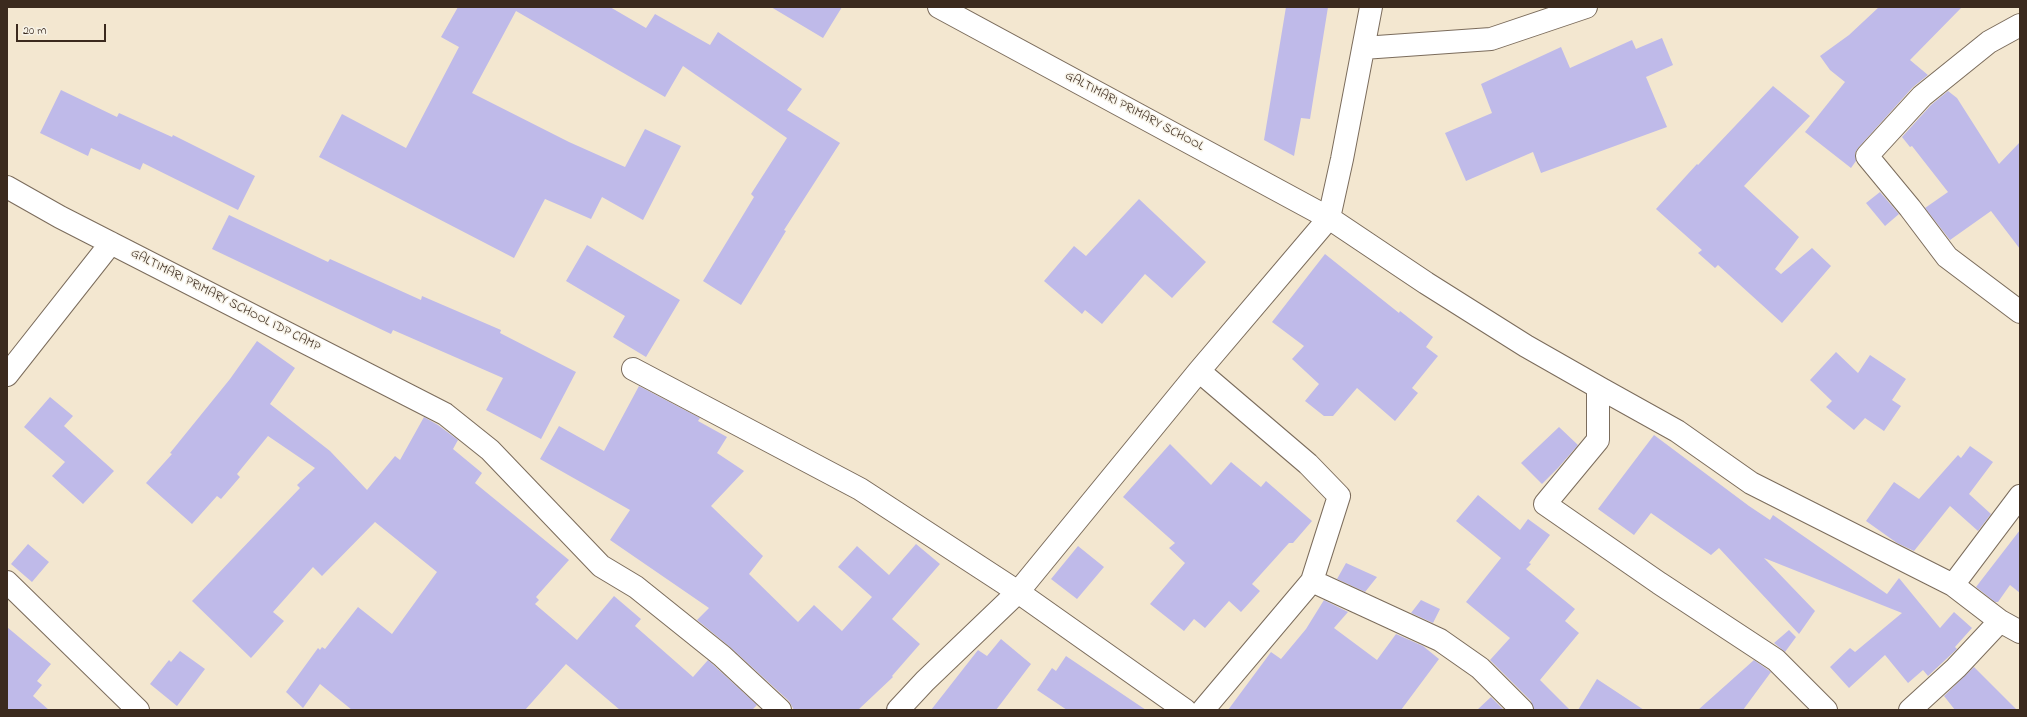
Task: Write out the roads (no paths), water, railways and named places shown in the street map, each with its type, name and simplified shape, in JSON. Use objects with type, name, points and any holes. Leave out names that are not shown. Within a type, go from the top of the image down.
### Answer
[{"type":"street","name":"GALTIMARI PRIMARY SCHOOL","points":[[939,7],[1329,218],[1446,296],[1526,346],[1677,431],[1751,483],[1953,585],[2000,621],[2020,632]]},
{"type":"street","points":[[898,710],[925,681],[1018,592],[1199,371],[1329,218],[1342,159],[1371,7]]},
{"type":"street","points":[[1363,48],[1491,39],[1586,7]]},
{"type":"street","points":[[2020,25],[1990,42],[1922,96],[1867,156],[1910,208],[1947,257],[2020,312]]},
{"type":"street","name":"GALTIMARI PRIMARY SCHOOL IDP CAMP","points":[[7,187],[445,414],[490,450],[601,566],[636,587],[716,651],[780,710]]},
{"type":"street","points":[[7,375],[111,242]]},
{"type":"street","points":[[633,369],[860,489],[1018,592],[1185,710]]},
{"type":"street","points":[[1199,371],[1308,464],[1339,496],[1312,581],[1203,710]]},
{"type":"street","points":[[1598,387],[1598,440],[1545,504],[1659,583],[1776,660],[1826,710]]},
{"type":"street","points":[[1953,585],[2020,496]]},
{"type":"street","points":[[1312,581],[1440,640],[1480,668],[1522,710]]},
{"type":"street","points":[[7,582],[138,710]]},
{"type":"street","points":[[1910,710],[1956,668],[2000,621]]}]
